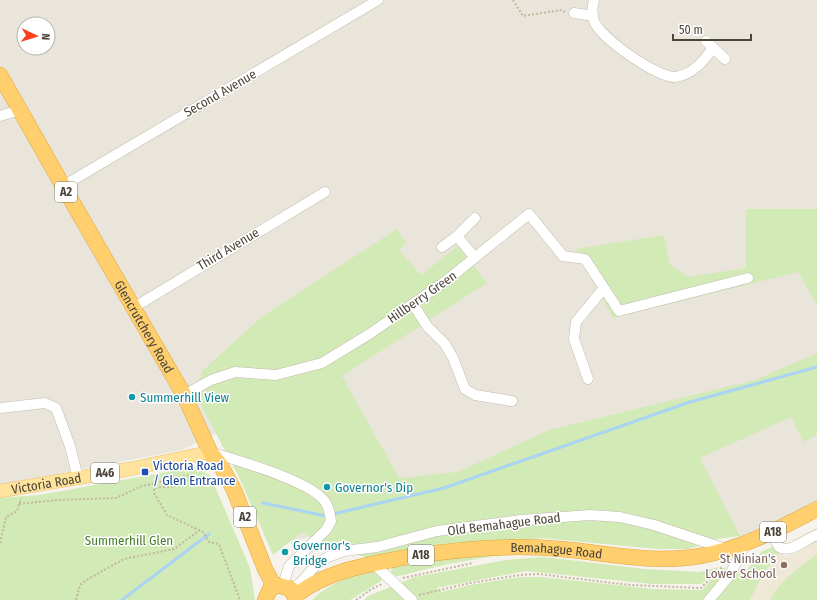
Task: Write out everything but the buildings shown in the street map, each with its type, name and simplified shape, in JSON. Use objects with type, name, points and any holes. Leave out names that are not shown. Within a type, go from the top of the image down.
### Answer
[{"type":"highway","name":"Glencrutchery Road","points":[[0,75],[184,395],[210,452],[221,466],[234,490],[265,569],[288,591]]},
{"type":"highway","name":"Bemahague Road","points":[[288,591],[305,588],[341,571],[373,563],[475,548],[522,546],[633,558],[671,559],[700,556],[727,550],[744,544],[817,509]]},
{"type":"highway","points":[[265,600],[267,594],[288,591]]},
{"type":"main road","name":"Victoria Road","points":[[0,491],[130,469],[210,452]]},
{"type":"street","name":"Second Avenue","points":[[63,186],[378,0]]},
{"type":"street","points":[[594,0],[594,22],[605,36],[633,58],[665,74],[675,77],[699,67],[710,45],[725,59]]},
{"type":"street","points":[[574,12],[593,16]]},
{"type":"street","points":[[0,116],[20,110]]},
{"type":"street","name":"Third Avenue","points":[[133,308],[324,192]]},
{"type":"street","name":"Hillberry Green","points":[[184,395],[211,380],[235,372],[276,376],[322,363],[371,333],[413,304],[475,258],[529,214],[563,256],[585,259],[619,311],[748,278]]},
{"type":"street","points":[[442,248],[457,236],[475,218]]},
{"type":"street","points":[[457,236],[475,258]]},
{"type":"street","points":[[588,379],[574,339],[576,322],[604,288]]},
{"type":"street","points":[[413,304],[427,326],[445,344],[453,358],[465,389],[475,395],[512,401]]},
{"type":"street","points":[[0,408],[44,403],[56,408],[70,446],[78,478]]},
{"type":"street","points":[[210,452],[295,482],[313,491],[326,503],[331,521],[326,530],[289,566],[288,591]]},
{"type":"street","name":"Old Bemahague Road","points":[[288,591],[301,582],[316,565],[328,557],[344,551],[377,547],[437,531],[520,520],[590,515],[620,517],[654,525],[727,550]]},
{"type":"street","points":[[771,532],[779,547],[785,549],[795,546],[817,535]]},
{"type":"street","points":[[709,600],[730,574],[744,544]]},
{"type":"street","points":[[373,563],[410,599]]},
{"type":"path","points":[[513,0],[523,16],[561,10],[567,14],[574,12]]},
{"type":"path","points":[[19,504],[57,500],[116,498],[149,484],[191,476],[190,480],[175,486],[154,488],[154,493],[167,515],[200,530],[209,542],[219,544],[240,600]]},
{"type":"path","points":[[0,543],[6,517],[17,511],[22,495]]},
{"type":"path","points":[[76,600],[80,585],[94,575],[124,559],[174,549],[200,530]]},
{"type":"path","points":[[398,579],[477,562]]},
{"type":"path","points":[[410,599],[470,583],[532,574],[564,576],[637,585],[702,588],[722,566],[734,565]]},
{"type":"path","points":[[356,600],[370,590],[385,583]]},
{"type":"shaded area","points":[[0,0],[817,0],[817,500],[768,527],[740,536],[671,502],[363,528],[282,542],[229,427],[182,450],[0,485]]},
{"type":"shaded area","name":"St Ninian's Lower School","points":[[817,528],[817,600],[724,600],[761,552],[773,547],[785,556],[797,553],[792,540]]},
{"type":"green space","points":[[746,209],[817,209],[817,305],[798,272],[613,318],[576,249],[664,235],[670,264],[688,277],[746,268]]},
{"type":"green space","points":[[397,229],[406,243],[399,250],[421,275],[458,246],[487,283],[342,376],[399,478],[458,472],[549,430],[755,380],[817,353],[817,435],[803,442],[791,417],[700,458],[740,536],[717,539],[689,549],[656,549],[542,538],[412,549],[368,558],[321,544],[302,532],[273,555],[239,477],[195,394],[202,371],[263,316]]},
{"type":"green space","name":"Summerhill Glen","points":[[196,469],[210,475],[250,568],[255,600],[0,600],[0,498],[39,495],[178,470]]},
{"type":"green space","points":[[773,547],[779,553],[761,577],[750,600],[364,600],[368,596],[415,577],[506,560],[544,557],[645,569],[700,572],[719,567],[702,584],[652,584],[526,571],[436,588],[441,592],[470,585],[520,577],[541,577],[653,589],[702,590],[722,568],[733,567],[744,574],[761,552]]},
{"type":"green space","points":[[512,553],[448,564],[399,576],[395,576],[391,573],[392,566],[446,557]]},
{"type":"green space","points":[[817,554],[817,600],[770,600],[785,580]]},
{"type":"green space","points":[[371,571],[379,573],[382,576],[381,581],[350,600],[312,600],[325,589],[340,581]]},
{"type":"waterway","points":[[333,514],[444,488],[690,402],[817,367]]},
{"type":"waterway","points":[[263,503],[326,516]]},
{"type":"waterway","points":[[122,600],[209,534]]},
{"type":"place","name":"Summerhill View","points":[[132,397]]},
{"type":"place","name":"Victoria Road / Glen Entrance","points":[[145,472]]},
{"type":"place","name":"Governor's Dip","points":[[327,487]]},
{"type":"place","name":"Governor's Bridge","points":[[285,552]]},
{"type":"place","name":"St Ninian's Lower School","points":[[784,565]]}]
